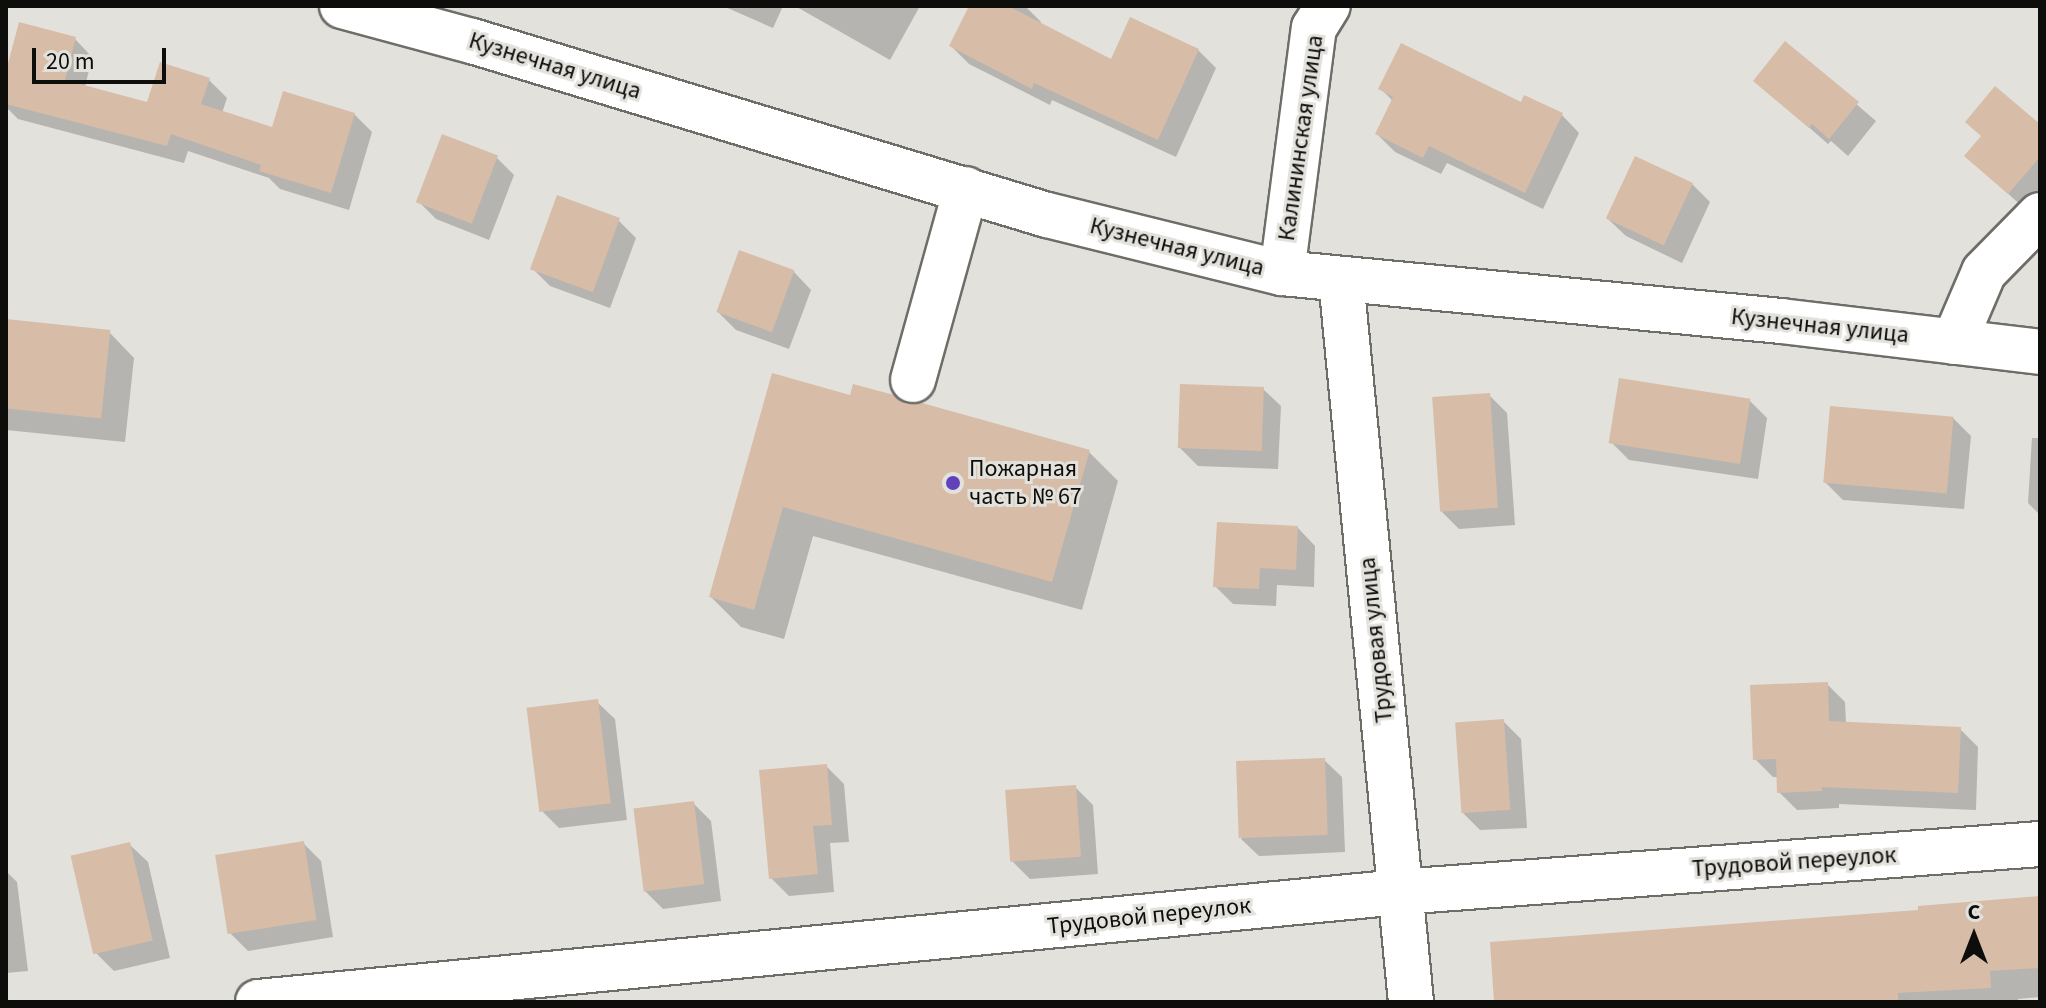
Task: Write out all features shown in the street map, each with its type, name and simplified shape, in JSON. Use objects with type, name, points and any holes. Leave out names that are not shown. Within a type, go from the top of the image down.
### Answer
[{"type":"street","name":"Кузнечная улица","points":[[342,6],[471,24],[1047,215],[1282,273],[1781,321],[2040,352]]},
{"type":"street","name":"Калининская улица","points":[[1282,273],[1314,28],[1328,6]]},
{"type":"street","points":[[913,380],[966,189]]},
{"type":"street","points":[[1954,342],[1984,272],[2040,215]]},
{"type":"street","name":"Трудовая улица","points":[[1341,279],[1411,1002]]},
{"type":"street","name":"Трудовой переулок","points":[[258,1002],[1400,892],[2040,844]]},
{"type":"building","points":[[969,6],[1008,6],[1111,59],[1130,17],[1199,49],[1158,140],[1034,83],[1032,89],[949,46]]},
{"type":"building","points":[[19,22],[76,37],[65,80],[147,102],[160,62],[210,78],[201,104],[272,127],[283,91],[355,113],[331,193],[259,171],[261,165],[171,134],[167,146],[6,104],[6,71]]},
{"type":"building","points":[[1785,41],[1859,102],[1829,139],[1812,124],[1809,128],[1753,81]]},
{"type":"building","points":[[1401,43],[1521,102],[1524,95],[1563,113],[1525,193],[1429,146],[1423,158],[1375,134],[1393,97],[1378,89]]},
{"type":"building","points":[[1995,86],[2040,124],[2040,157],[2008,194],[1964,156],[1981,136],[1965,122]]},
{"type":"building","points":[[442,134],[498,156],[472,224],[416,202]]},
{"type":"building","points":[[1635,156],[1693,183],[1664,246],[1606,219]]},
{"type":"building","points":[[557,195],[620,218],[593,292],[530,269]]},
{"type":"building","points":[[739,250],[794,270],[772,332],[716,312]]},
{"type":"building","points":[[6,319],[110,330],[101,418],[6,408]]},
{"type":"building","name":"Пожарная часть № 67","points":[[772,373],[850,395],[853,384],[894,395],[907,404],[922,403],[1090,450],[1052,582],[783,507],[754,610],[709,597]]},
{"type":"building","points":[[1619,378],[1750,399],[1740,464],[1609,443]]},
{"type":"building","points":[[1180,384],[1264,387],[1262,451],[1178,448]]},
{"type":"building","points":[[1490,393],[1498,508],[1440,512],[1432,397]]},
{"type":"building","points":[[1830,406],[1954,417],[1947,494],[1823,483]]},
{"type":"building","points":[[1217,522],[1298,526],[1296,570],[1260,568],[1259,589],[1213,587]]},
{"type":"building","points":[[1828,682],[1829,721],[1961,727],[1958,793],[1822,787],[1822,791],[1777,793],[1776,759],[1753,760],[1750,685]]},
{"type":"building","points":[[598,699],[611,803],[539,812],[527,708]]},
{"type":"building","points":[[1504,719],[1510,810],[1461,813],[1455,722]]},
{"type":"building","points":[[1325,758],[1328,835],[1239,838],[1236,761]]},
{"type":"building","points":[[827,764],[832,825],[813,826],[818,874],[769,879],[759,770]]},
{"type":"building","points":[[1076,785],[1081,857],[1010,862],[1005,790]]},
{"type":"building","points":[[694,801],[704,884],[644,892],[633,808]]},
{"type":"building","points":[[304,841],[317,920],[228,934],[215,855]]},
{"type":"building","points":[[130,842],[153,940],[93,954],[71,856]]},
{"type":"building","points":[[2040,896],[2040,968],[1990,971],[1991,988],[1898,993],[1898,1002],[1494,1002],[1490,942],[1918,910],[1918,906]]},
{"type":"place","name":"Пожарная часть № 67","points":[[953,483]]}]
